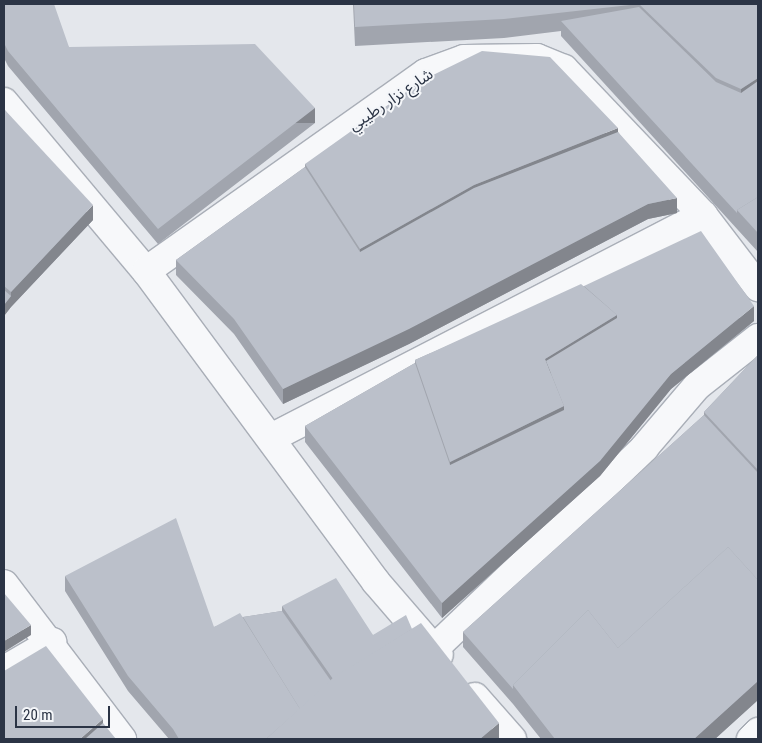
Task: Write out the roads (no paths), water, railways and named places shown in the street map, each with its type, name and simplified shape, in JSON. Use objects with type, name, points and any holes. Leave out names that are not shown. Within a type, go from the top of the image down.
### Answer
[{"type":"street","name":"شارع نزار رطيبي","points":[[146,271],[426,73],[464,59],[537,58],[564,69],[703,215],[758,287]]},
{"type":"street","points":[[4,103],[146,271],[273,437],[376,582],[512,739]]},
{"type":"street","points":[[273,437],[703,215]]},
{"type":"street","points":[[434,649],[644,448],[697,386],[758,338]]},
{"type":"street","points":[[4,584],[52,642],[122,739]]},
{"type":"street","points":[[4,670],[52,642]]},
{"type":"street","points":[[751,739],[758,732]]}]
